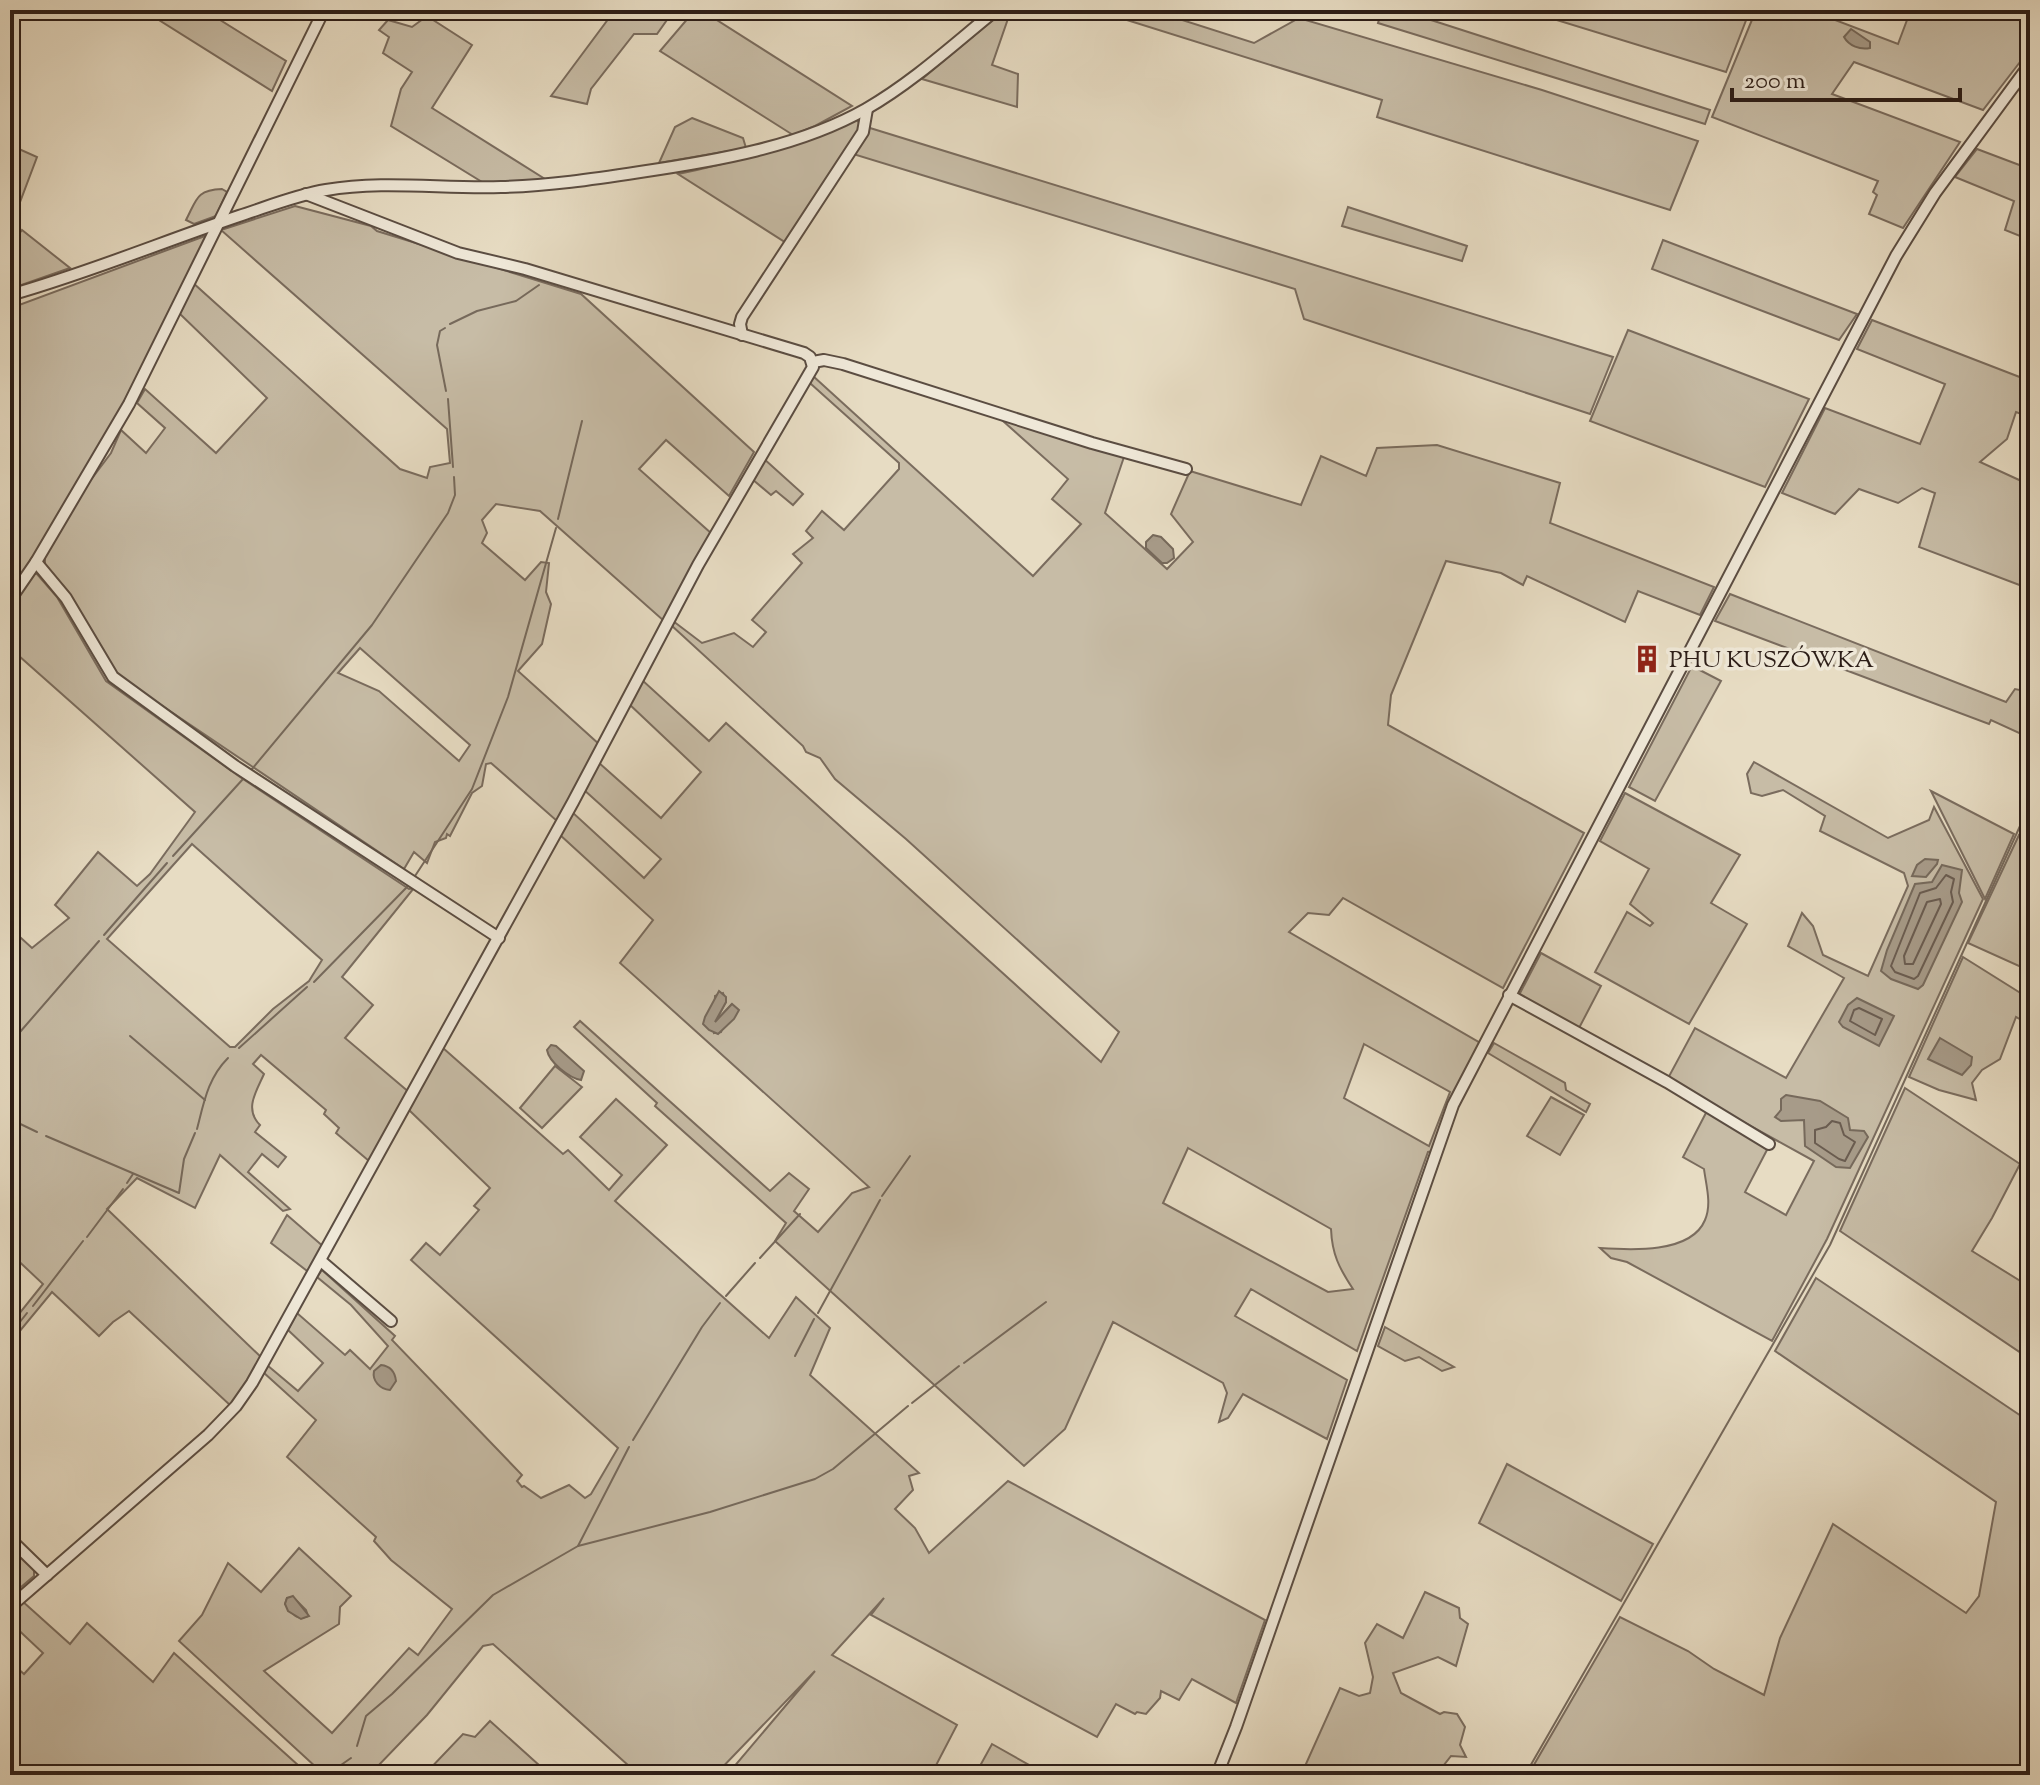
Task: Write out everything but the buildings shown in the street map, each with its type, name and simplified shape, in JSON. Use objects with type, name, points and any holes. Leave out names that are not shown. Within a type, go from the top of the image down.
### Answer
[{"type":"street","points":[[10,600],[36,562],[129,404],[324,10]]},
{"type":"street","points":[[10,295],[53,284],[217,223],[306,194],[368,186],[502,187],[577,182],[690,164],[753,150],[839,123],[867,109],[908,82],[996,10]]},
{"type":"street","points":[[1217,1775],[1348,1411],[1453,1105],[1896,256],[1935,193],[2030,64]]},
{"type":"street","points":[[742,335],[742,317],[863,132],[867,109]]},
{"type":"street","points":[[306,194],[458,253],[525,269],[804,353],[813,362]]},
{"type":"street","points":[[813,362],[824,360],[843,364],[1092,443],[1186,469]]},
{"type":"street","points":[[10,1607],[208,1435],[236,1406],[266,1360],[499,938],[698,565],[811,372],[813,362]]},
{"type":"street","points":[[36,562],[66,598],[106,670],[120,684],[235,766],[499,938]]},
{"type":"street","points":[[1509,995],[1667,1082],[1769,1144]]},
{"type":"street","points":[[321,1261],[391,1321]]},
{"type":"street","points":[[10,1539],[47,1575]]},
{"type":"shaded area","points":[[143,10],[204,10],[286,61],[272,91]]},
{"type":"shaded area","points":[[615,10],[674,10],[657,34],[634,34],[591,89],[587,104],[551,96]]},
{"type":"shaded area","points":[[695,10],[701,10],[852,106],[793,135],[660,51]]},
{"type":"shaded area","points":[[1005,10],[1011,10],[992,65],[1018,74],[1017,107],[922,79]]},
{"type":"shaded area","points":[[1095,10],[1151,10],[1254,43],[1299,18],[1542,90],[1698,141],[1670,210],[1377,117],[1382,100]]},
{"type":"shaded area","points":[[1382,10],[1400,10],[1710,110],[1705,124],[1378,23]]},
{"type":"shaded area","points":[[1524,10],[1750,10],[1726,72]]},
{"type":"shaded area","points":[[1756,10],[1809,10],[1898,44],[1910,12],[1905,10],[2030,10],[2030,49],[1983,110],[1854,62],[1832,94],[1960,142],[1903,228],[1869,214],[1877,195],[1873,192],[1878,181],[1712,117]]},
{"type":"shaded area","points":[[427,16],[472,45],[432,108],[545,179],[487,185],[391,126],[401,89],[412,72],[383,53],[389,37],[379,30],[388,20],[412,27]]},
{"type":"shaded area","points":[[692,118],[743,138],[746,148],[659,163],[675,127]]},
{"type":"shaded area","points":[[857,119],[861,127],[788,244],[678,174],[769,151]]},
{"type":"shaded area","points":[[870,128],[1613,357],[1590,414],[1304,319],[1295,289],[853,154]]},
{"type":"shaded area","points":[[10,145],[37,157],[17,210],[10,208]]},
{"type":"shaded area","points":[[1977,149],[2030,169],[2030,240],[2005,230],[2014,201],[1955,177]]},
{"type":"shaded area","points":[[222,189],[227,192],[216,216],[194,224],[186,220],[202,194]]},
{"type":"shaded area","points":[[295,206],[371,226],[377,231],[581,294],[754,452],[729,496],[666,440],[639,469],[712,534],[664,621],[540,511],[496,504],[482,520],[487,533],[482,543],[525,580],[541,562],[549,563],[546,592],[551,604],[542,644],[518,671],[600,745],[557,821],[491,763],[486,764],[482,786],[472,793],[450,836],[447,834],[446,838],[435,842],[427,863],[414,852],[404,869],[115,674],[67,590],[45,566],[45,555],[84,489],[111,453],[121,430],[146,453],[165,428],[137,403],[145,389],[216,453],[267,398],[179,313],[192,282],[400,469],[427,478],[430,467],[450,463],[447,429],[221,230]],"holes":[[[360,648],[470,745],[459,761],[379,691],[338,673]]]},
{"type":"shaded area","points":[[1348,207],[1467,246],[1462,261],[1342,226]]},
{"type":"shaded area","points":[[22,230],[70,268],[10,289],[10,246]]},
{"type":"shaded area","points":[[205,236],[206,240],[138,380],[68,503],[10,594],[10,326],[19,305]]},
{"type":"shaded area","points":[[1663,240],[1857,314],[1839,340],[1652,269]]},
{"type":"shaded area","points":[[1872,320],[2030,381],[2030,417],[2016,412],[2007,439],[1980,462],[2030,485],[2030,589],[1919,547],[1935,493],[1922,488],[1898,503],[1859,489],[1835,514],[1782,493],[1825,408],[1920,444],[1945,384],[1857,349]]},
{"type":"shaded area","points":[[1628,330],[1809,399],[1765,487],[1590,421]]},
{"type":"shaded area","points":[[813,376],[1033,576],[1081,524],[1052,499],[1068,479],[994,413],[1125,454],[1105,513],[1167,569],[1193,542],[1171,514],[1190,471],[1301,505],[1321,456],[1366,476],[1377,448],[1437,445],[1560,483],[1550,523],[1714,587],[1700,615],[1638,591],[1625,622],[1527,576],[1523,585],[1501,573],[1446,561],[1391,695],[1388,725],[1584,833],[1503,988],[1343,898],[1329,915],[1308,913],[1289,932],[1482,1044],[1434,1151],[1428,1152],[1357,1351],[1251,1289],[1235,1316],[1347,1380],[1327,1439],[1243,1394],[1228,1418],[1219,1422],[1227,1393],[1223,1383],[1113,1322],[1065,1429],[1024,1466],[775,1241],[786,1223],[655,1106],[657,1103],[574,1027],[580,1021],[770,1191],[789,1173],[809,1189],[794,1211],[818,1232],[852,1193],[869,1187],[620,963],[653,920],[559,834],[571,811],[644,878],[661,859],[583,789],[598,762],[661,818],[701,772],[628,703],[641,679],[709,741],[726,723],[1101,1062],[1119,1032],[906,839],[835,779],[820,758],[806,752],[671,625],[673,621],[702,643],[734,633],[753,647],[766,632],[752,620],[802,563],[793,554],[813,538],[806,531],[822,511],[844,530],[899,469],[899,463],[808,384]],"holes":[[[723,993],[726,1002],[715,1022],[732,1004],[721,1032],[714,1033],[715,996]],[[1364,1044],[1450,1092],[1429,1146],[1344,1098]],[[1188,1148],[1331,1229],[1337,1260],[1353,1289],[1328,1292],[1163,1203]]]},
{"type":"shaded area","points":[[763,458],[803,494],[793,505],[776,491],[771,495],[752,479]]},
{"type":"shaded area","points":[[30,574],[37,574],[57,597],[106,681],[240,777],[409,889],[414,888],[342,977],[373,1005],[345,1038],[410,1093],[369,1161],[336,1133],[339,1128],[324,1114],[326,1110],[261,1055],[253,1064],[264,1074],[253,1100],[253,1113],[260,1125],[255,1132],[286,1157],[278,1167],[262,1154],[248,1172],[290,1209],[283,1211],[220,1155],[195,1208],[137,1178],[107,1209],[263,1359],[232,1407],[129,1311],[99,1336],[52,1292],[10,1343],[10,1325],[43,1284],[10,1253],[10,928],[32,948],[69,918],[55,905],[98,852],[137,886],[150,874],[195,812],[10,648],[10,604]],"holes":[[[192,844],[322,960],[309,981],[273,1009],[235,1047],[230,1047],[107,939]]]},
{"type":"shaded area","points":[[1730,594],[2006,702],[2015,689],[2030,692],[2030,738],[1991,720],[1989,724],[1715,621]]},
{"type":"shaded area","points":[[1692,666],[1721,681],[1655,801],[1629,787]]},
{"type":"shaded area","points":[[1754,762],[1888,838],[1929,820],[1934,807],[1983,899],[1827,1239],[1772,1341],[1627,1262],[1611,1258],[1600,1248],[1658,1248],[1687,1239],[1698,1231],[1708,1208],[1704,1169],[1683,1157],[1708,1109],[1769,1146],[1745,1192],[1786,1215],[1814,1161],[1667,1080],[1695,1028],[1786,1078],[1844,978],[1788,946],[1802,913],[1813,926],[1823,955],[1868,976],[1908,886],[1904,873],[1820,831],[1825,816],[1783,790],[1762,796],[1751,793],[1747,774]]},
{"type":"shaded area","points":[[1931,791],[2014,834],[1985,899]]},
{"type":"shaded area","points":[[1625,793],[1740,855],[1711,903],[1747,924],[1689,1024],[1595,972],[1627,912],[1650,926],[1653,923],[1630,904],[1649,869],[1600,841]]},
{"type":"shaded area","points":[[2019,835],[2030,841],[2030,971],[1968,943]]},
{"type":"shaded area","points":[[1541,953],[1601,986],[1578,1030],[1518,997]]},
{"type":"shaded area","points":[[1963,957],[2030,999],[2030,1025],[2016,1017],[2000,1059],[1982,1070],[1972,1083],[1976,1100],[1939,1090],[1909,1077]]},
{"type":"shaded area","points":[[1494,1043],[1565,1083],[1566,1090],[1590,1104],[1586,1112],[1488,1053]]},
{"type":"shaded area","points":[[443,1048],[563,1154],[568,1150],[609,1190],[622,1175],[580,1137],[616,1099],[667,1145],[615,1201],[769,1338],[796,1297],[830,1328],[810,1375],[919,1473],[909,1476],[913,1490],[895,1509],[915,1528],[929,1553],[1008,1481],[1265,1620],[1236,1703],[1192,1679],[1179,1700],[1161,1691],[1160,1698],[1146,1714],[1135,1714],[1116,1704],[1097,1737],[871,1615],[884,1598],[832,1655],[957,1725],[931,1775],[727,1775],[815,1671],[715,1775],[639,1775],[493,1644],[483,1646],[427,1715],[374,1770],[378,1775],[326,1775],[179,1641],[202,1615],[228,1563],[261,1592],[299,1548],[351,1596],[340,1607],[339,1624],[264,1671],[332,1733],[409,1648],[418,1655],[452,1609],[391,1560],[374,1541],[376,1537],[287,1457],[316,1420],[263,1372],[267,1365],[298,1391],[323,1363],[288,1330],[297,1313],[345,1355],[350,1350],[370,1369],[388,1346],[351,1305],[317,1277],[322,1270],[395,1336],[392,1340],[522,1475],[517,1481],[522,1487],[541,1498],[569,1485],[585,1498],[591,1494],[618,1448],[411,1260],[426,1243],[440,1255],[479,1210],[474,1206],[490,1188],[409,1110]],"holes":[[[293,1597],[308,1616],[300,1618],[295,1615],[285,1604],[287,1598]]]},
{"type":"shaded area","points":[[555,1066],[582,1087],[542,1128],[520,1108]]},
{"type":"shaded area","points":[[1905,1088],[2020,1164],[1972,1251],[2030,1287],[2030,1359],[1840,1231]]},
{"type":"shaded area","points":[[1551,1097],[1584,1115],[1560,1155],[1527,1136]]},
{"type":"shaded area","points":[[287,1215],[325,1248],[311,1274],[271,1243]]},
{"type":"shaded area","points":[[1816,1278],[2030,1422],[2030,1775],[1759,1775],[1747,1767],[1745,1775],[1528,1775],[1620,1617],[1688,1651],[1714,1669],[1764,1695],[1780,1638],[1833,1524],[1966,1613],[1979,1596],[1996,1502],[1775,1351]]},
{"type":"shaded area","points":[[1385,1327],[1454,1367],[1442,1371],[1419,1357],[1405,1361],[1378,1346]]},
{"type":"shaded area","points":[[1507,1464],[1653,1544],[1621,1601],[1479,1523]]},
{"type":"shaded area","points":[[10,1547],[34,1568],[34,1576],[14,1593],[10,1589]]},
{"type":"shaded area","points":[[1425,1592],[1459,1608],[1460,1618],[1468,1624],[1456,1666],[1438,1657],[1393,1673],[1401,1693],[1440,1714],[1457,1714],[1465,1727],[1460,1745],[1466,1757],[1451,1756],[1444,1765],[1448,1775],[1301,1775],[1340,1688],[1359,1696],[1370,1693],[1373,1677],[1365,1643],[1377,1624],[1403,1638]]},
{"type":"shaded area","points":[[21,1600],[70,1644],[87,1623],[153,1682],[174,1653],[309,1775],[10,1775],[10,1662],[24,1674],[43,1653],[10,1622],[10,1611]]},
{"type":"shaded area","points":[[490,1721],[550,1775],[424,1775],[463,1734],[475,1737]]},
{"type":"shaded area","points":[[992,1744],[1047,1775],[975,1775]]},
{"type":"water","points":[[1851,29],[1870,42],[1870,48],[1859,48],[1849,43],[1844,37]]},
{"type":"water","points":[[1153,535],[1161,537],[1173,549],[1174,558],[1167,563],[1162,563],[1146,548],[1146,542]]},
{"type":"water","points":[[1925,859],[1938,860],[1926,877],[1912,876],[1917,865]]},
{"type":"water","points":[[1942,865],[1962,870],[1959,893],[1962,902],[1923,985],[1918,989],[1891,979],[1881,971],[1915,884],[1932,882]]},
{"type":"water","points":[[719,991],[726,997],[726,1002],[715,1022],[732,1004],[739,1010],[718,1034],[703,1024]]},
{"type":"water","points":[[1857,998],[1894,1016],[1879,1046],[1839,1022],[1848,1005]]},
{"type":"water","points":[[1940,1038],[1972,1057],[1971,1065],[1962,1075],[1928,1059]]},
{"type":"water","points":[[551,1045],[584,1071],[581,1080],[555,1064],[547,1050]]},
{"type":"water","points":[[1786,1095],[1820,1101],[1848,1118],[1850,1130],[1864,1131],[1868,1137],[1850,1168],[1836,1167],[1805,1146],[1804,1120],[1781,1121],[1775,1117],[1781,1110],[1781,1099]]},
{"type":"water","points":[[381,1365],[389,1368],[394,1375],[396,1381],[390,1390],[380,1386],[374,1378],[374,1371]]},
{"type":"water","points":[[293,1596],[309,1616],[301,1619],[288,1611],[285,1604],[287,1598]]},
{"type":"waterway","points":[[450,324],[477,311],[516,301],[539,285]]},
{"type":"waterway","points":[[445,328],[440,331],[437,345],[446,391]]},
{"type":"waterway","points":[[448,399],[453,467]]},
{"type":"waterway","points":[[558,519],[582,421]]},
{"type":"waterway","points":[[252,769],[372,625],[448,513],[455,495],[454,477]]},
{"type":"waterway","points":[[415,876],[472,789],[508,697],[556,528]]},
{"type":"waterway","points":[[173,856],[243,779]]},
{"type":"waterway","points":[[1525,1775],[1830,1245],[2030,804]]},
{"type":"waterway","points":[[104,935],[167,863]]},
{"type":"waterway","points":[[314,982],[407,887]]},
{"type":"waterway","points":[[20,1032],[99,941]]},
{"type":"waterway","points":[[239,1048],[307,987]]},
{"type":"waterway","points":[[130,1036],[205,1100]]},
{"type":"waterway","points":[[10,1044],[15,1038]]},
{"type":"waterway","points":[[197,1129],[211,1082],[228,1058]]},
{"type":"waterway","points":[[10,1119],[37,1132]]},
{"type":"waterway","points":[[46,1136],[179,1193],[184,1159],[195,1133]]},
{"type":"waterway","points":[[882,1196],[910,1156]]},
{"type":"waterway","points":[[127,1183],[133,1174]]},
{"type":"waterway","points":[[87,1237],[123,1189]]},
{"type":"waterway","points":[[818,1313],[880,1200]]},
{"type":"waterway","points":[[760,1258],[800,1214]]},
{"type":"waterway","points":[[33,1306],[83,1241]]},
{"type":"waterway","points":[[726,1296],[755,1263]]},
{"type":"waterway","points":[[964,1363],[1046,1302]]},
{"type":"waterway","points":[[633,1440],[720,1303]]},
{"type":"waterway","points":[[12,1332],[27,1313]]},
{"type":"waterway","points":[[795,1356],[814,1319]]},
{"type":"waterway","points":[[912,1403],[959,1366]]},
{"type":"waterway","points":[[357,1746],[366,1716],[493,1595],[578,1546],[710,1512],[815,1479],[833,1469],[908,1406]]},
{"type":"waterway","points":[[578,1546],[629,1447]]},
{"type":"waterway","points":[[331,1772],[351,1758]]},
{"type":"place","name":"PHU KUSZÓWKA","points":[[1647,659]]}]
